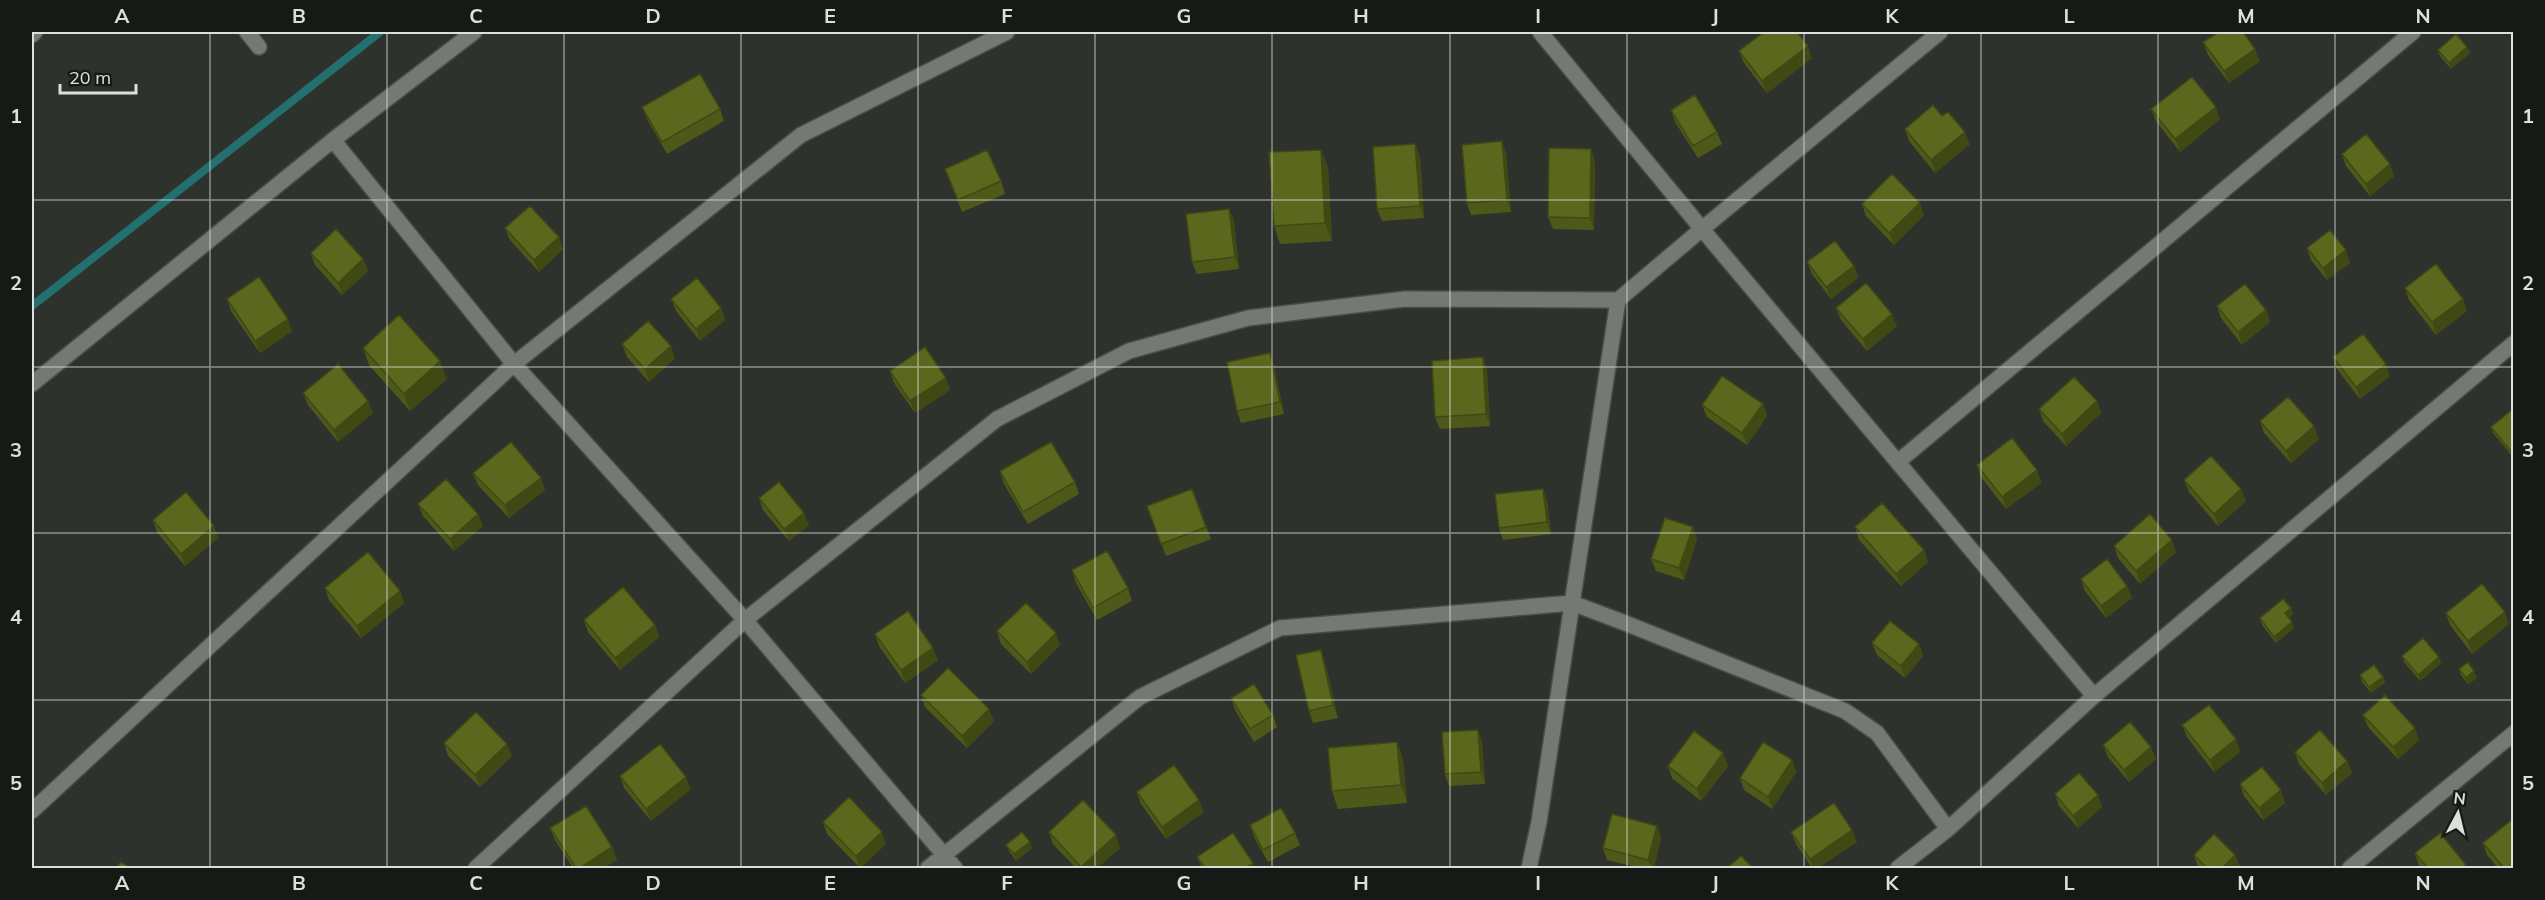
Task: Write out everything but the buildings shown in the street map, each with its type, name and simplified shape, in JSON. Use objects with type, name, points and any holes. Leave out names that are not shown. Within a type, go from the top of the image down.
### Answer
[{"type":"lane","points":[[32,35],[35,32]]},
{"type":"lane","points":[[247,32],[259,46]]},
{"type":"lane","points":[[32,384],[333,140],[474,32]]},
{"type":"lane","points":[[32,811],[514,364],[801,135],[1007,32]]},
{"type":"lane","points":[[1540,32],[1702,229],[2094,696]]},
{"type":"lane","points":[[476,868],[745,620],[997,419],[1129,351],[1248,318],[1405,299],[1618,300],[1940,32]]},
{"type":"lane","points":[[1899,461],[2413,32]]},
{"type":"lane","points":[[333,140],[514,364],[745,620],[955,868]]},
{"type":"lane","points":[[1529,868],[1539,822],[1618,300]]},
{"type":"lane","points":[[1898,868],[1948,829],[2094,696],[2514,343]]},
{"type":"lane","points":[[928,868],[1140,697],[1280,628],[1572,603],[1845,711],[1877,733],[1948,829]]},
{"type":"lane","points":[[2350,868],[2514,733]]},
{"type":"waterway","points":[[32,306],[380,32]]}]
